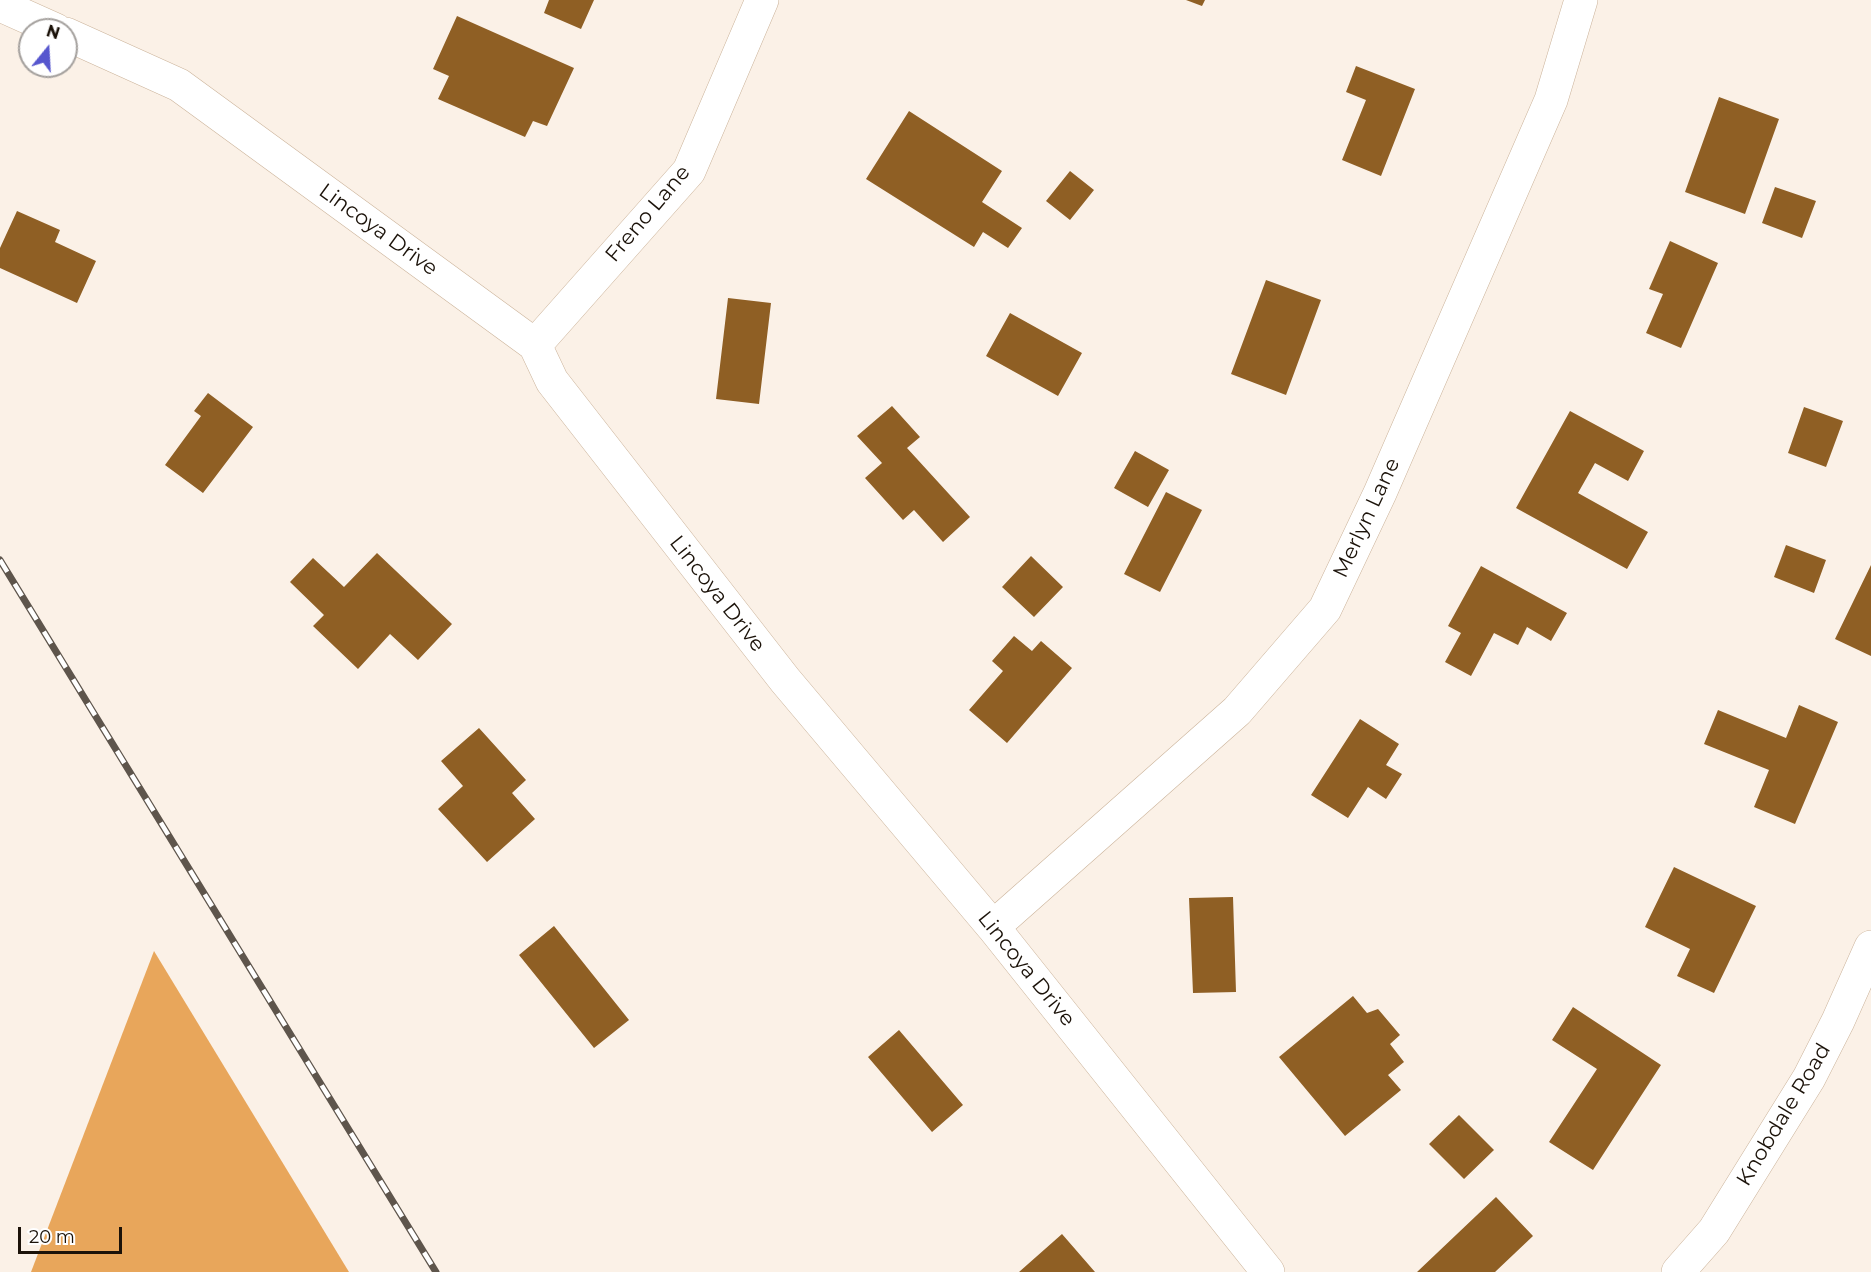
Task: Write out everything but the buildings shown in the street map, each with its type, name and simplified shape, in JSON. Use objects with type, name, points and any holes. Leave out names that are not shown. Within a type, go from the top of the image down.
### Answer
[{"type":"street","name":"Freno Lane","points":[[535,345],[689,171],[762,0]]},
{"type":"street","name":"Merlyn Lane","points":[[993,927],[1237,711],[1325,609],[1380,493],[1551,100],[1581,0]]},
{"type":"street","points":[[0,4],[30,18]]},
{"type":"street","name":"Lincoya Drive","points":[[78,40],[179,86],[535,345],[552,381],[778,671],[993,927],[1268,1272]]},
{"type":"street","name":"Knobdale Road","points":[[1678,1272],[1714,1232],[1809,1078],[1838,1021],[1871,947]]},
{"type":"shaded area","points":[[154,951],[349,1272],[31,1272]]},
{"type":"railway","points":[[0,560],[436,1272]]}]
